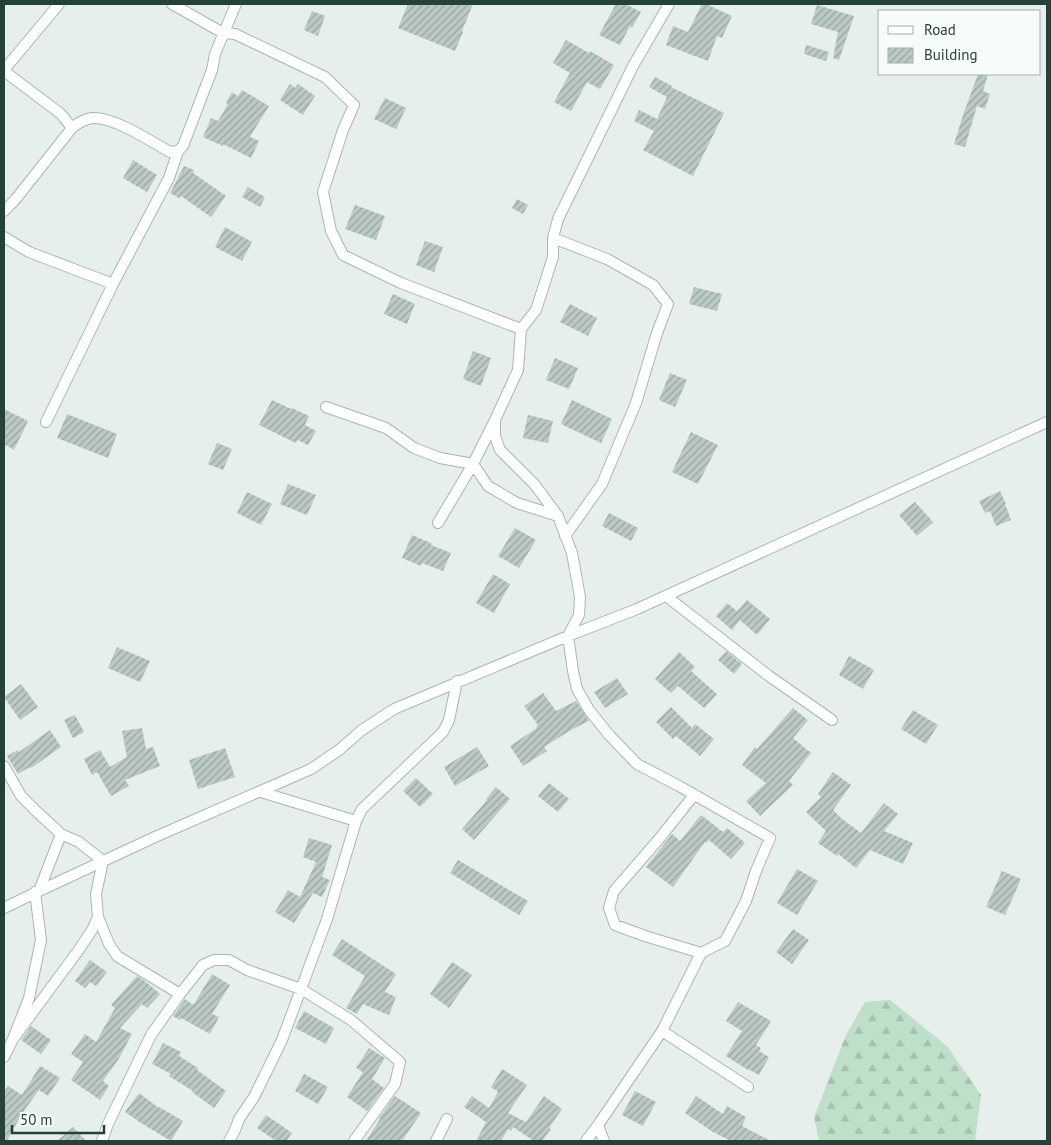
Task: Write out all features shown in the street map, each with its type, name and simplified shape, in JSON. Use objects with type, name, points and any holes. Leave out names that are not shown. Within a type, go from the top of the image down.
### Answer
[{"type":"street","points":[[59,4],[4,70],[61,114],[72,128]]},
{"type":"street","points":[[172,4],[223,33],[235,34],[325,77],[354,105],[323,192],[331,231],[344,255],[401,283],[521,329]]},
{"type":"street","points":[[46,422],[113,284],[169,178],[212,70],[215,54],[223,33],[236,4]]},
{"type":"street","points":[[438,524],[473,464],[518,370],[521,329],[536,310],[553,257],[553,238],[558,219],[633,66],[669,4]]},
{"type":"street","points":[[4,211],[15,200],[72,128],[91,118],[117,123],[170,152],[178,152]]},
{"type":"street","points":[[4,237],[29,252],[113,284]]},
{"type":"street","points":[[553,238],[607,260],[630,272],[652,285],[668,304],[657,332],[636,403],[602,484],[565,536]]},
{"type":"street","points":[[326,408],[386,428],[414,448],[440,458],[473,464],[488,486],[517,503],[558,516]]},
{"type":"street","points":[[495,420],[495,436],[500,450],[534,486],[558,516],[572,553],[580,596],[579,615],[568,636],[572,672],[577,690],[590,710],[610,736],[637,764],[770,838],[746,900],[724,941],[701,953],[662,1031],[586,1141]]},
{"type":"street","points":[[4,908],[102,861],[311,770],[339,750],[362,730],[394,709],[457,681],[637,609],[1047,422]]},
{"type":"street","points":[[666,596],[769,676],[832,720]]},
{"type":"street","points":[[229,1141],[239,1119],[254,1097],[282,1040],[327,919],[356,821],[362,809],[442,732],[449,720],[457,681]]},
{"type":"street","points":[[4,766],[21,796],[61,834],[79,842],[102,861]]},
{"type":"street","points":[[262,792],[356,821]]},
{"type":"street","points":[[694,795],[614,891],[609,908],[615,925],[701,953]]},
{"type":"street","points":[[4,1057],[29,998],[41,940],[37,891],[61,834]]},
{"type":"street","points":[[102,861],[96,894],[98,917],[117,956],[180,994]]},
{"type":"street","points":[[13,1039],[78,951],[98,917]]},
{"type":"street","points":[[102,1141],[108,1124],[151,1035],[180,994],[204,965],[214,960],[229,960],[247,970],[301,989],[351,1020],[400,1062],[395,1084],[354,1141]]},
{"type":"street","points":[[662,1031],[748,1087]]},
{"type":"street","points":[[436,1141],[447,1119]]},
{"type":"street","points":[[598,1125],[604,1141]]},
{"type":"green space","points":[[890,1000],[947,1046],[981,1095],[975,1141],[819,1141],[814,1117],[846,1035],[865,1002]]},
{"type":"building","points":[[408,4],[473,4],[455,51],[398,28]]},
{"type":"building","points":[[616,4],[625,4],[641,12],[632,28],[630,26],[620,45],[599,35]]},
{"type":"building","points":[[702,4],[732,16],[722,38],[717,36],[708,61],[666,45],[673,26],[688,32]]},
{"type":"building","points":[[817,5],[854,16],[839,60],[833,58],[838,32],[811,24]]},
{"type":"building","points":[[312,11],[325,16],[318,36],[304,30]]},
{"type":"building","points":[[566,40],[614,65],[600,89],[587,82],[571,111],[554,102],[570,73],[553,63]]},
{"type":"building","points":[[806,45],[829,52],[826,61],[804,54]]},
{"type":"building","points":[[978,75],[988,75],[983,91],[990,94],[985,109],[977,106],[965,147],[954,144]]},
{"type":"building","points":[[655,77],[724,113],[693,176],[643,150],[654,131],[634,121],[639,110],[657,119],[667,97],[649,87]]},
{"type":"building","points":[[290,84],[295,88],[298,84],[315,96],[303,115],[280,100]]},
{"type":"building","points":[[242,90],[269,106],[250,137],[259,141],[251,158],[223,144],[223,146],[203,137],[211,118],[218,121],[228,104],[226,103],[232,92],[238,96]]},
{"type":"building","points":[[385,98],[406,108],[396,129],[374,119]]},
{"type":"building","points":[[133,160],[157,175],[147,192],[123,178]]},
{"type":"building","points":[[184,166],[194,170],[193,173],[226,196],[211,217],[181,196],[179,198],[170,193]]},
{"type":"building","points":[[248,187],[265,197],[260,207],[242,197]]},
{"type":"building","points":[[517,199],[528,205],[523,214],[512,208]]},
{"type":"building","points":[[355,205],[385,216],[376,240],[345,229]]},
{"type":"building","points":[[225,227],[252,242],[242,261],[215,247]]},
{"type":"building","points":[[425,241],[443,247],[434,272],[416,265]]},
{"type":"building","points":[[694,287],[722,294],[717,311],[689,304]]},
{"type":"building","points":[[393,294],[415,304],[407,324],[384,314]]},
{"type":"building","points":[[570,304],[597,318],[588,336],[560,322]]},
{"type":"building","points":[[473,351],[491,358],[481,386],[463,379]]},
{"type":"building","points":[[555,358],[578,368],[569,389],[546,380]]},
{"type":"building","points":[[670,373],[687,380],[675,407],[659,400]]},
{"type":"building","points":[[272,400],[309,416],[305,425],[316,431],[308,445],[298,440],[296,443],[259,425]]},
{"type":"building","points":[[572,400],[612,419],[601,443],[561,424]]},
{"type":"building","points":[[4,409],[28,421],[14,450],[4,444]]},
{"type":"building","points":[[67,414],[117,434],[108,458],[57,438]]},
{"type":"building","points":[[528,415],[553,421],[548,443],[523,438]]},
{"type":"building","points":[[691,432],[718,445],[698,484],[672,472]]},
{"type":"building","points":[[217,443],[232,449],[223,470],[208,464]]},
{"type":"building","points":[[288,484],[316,495],[307,515],[280,504]]},
{"type":"building","points":[[1000,491],[1011,520],[996,526],[990,511],[985,513],[979,501]]},
{"type":"building","points":[[247,492],[272,504],[261,525],[237,513]]},
{"type":"building","points":[[915,502],[933,522],[917,536],[899,515]]},
{"type":"building","points":[[609,513],[638,528],[631,541],[602,526]]},
{"type":"building","points":[[515,528],[536,540],[519,568],[498,556]]},
{"type":"building","points":[[412,535],[451,553],[443,571],[422,563],[421,566],[402,558]]},
{"type":"building","points":[[493,574],[510,584],[494,613],[476,603]]},
{"type":"building","points":[[747,600],[770,619],[757,635],[740,620],[732,630],[716,616],[727,603],[737,611]]},
{"type":"building","points":[[117,647],[150,661],[140,682],[108,668]]},
{"type":"building","points":[[726,651],[742,664],[734,674],[718,660]]},
{"type":"building","points":[[679,652],[695,667],[691,671],[717,694],[704,708],[678,686],[671,693],[655,679]]},
{"type":"building","points":[[849,656],[874,670],[863,689],[839,675]]},
{"type":"building","points":[[617,678],[628,694],[605,708],[594,692]]},
{"type":"building","points":[[21,684],[38,707],[20,720],[4,697]]},
{"type":"building","points":[[543,693],[556,711],[576,701],[589,721],[544,747],[547,751],[523,766],[510,746],[537,728],[538,725],[524,706]]},
{"type":"building","points":[[671,707],[692,728],[695,724],[714,739],[700,756],[676,736],[673,739],[656,722]]},
{"type":"building","points":[[793,708],[808,720],[793,738],[811,753],[789,781],[793,785],[760,816],[746,801],[766,783],[742,765],[755,747],[757,749]]},
{"type":"building","points":[[913,710],[938,725],[926,744],[901,729]]},
{"type":"building","points":[[75,715],[84,732],[73,738],[64,720]]},
{"type":"building","points":[[142,728],[146,749],[153,747],[160,766],[125,780],[129,786],[111,796],[97,772],[92,775],[84,759],[100,750],[110,767],[127,757],[122,731]]},
{"type":"building","points":[[50,730],[61,747],[31,768],[18,774],[7,756],[18,750],[19,752]]},
{"type":"building","points":[[477,747],[489,766],[455,786],[444,767]]},
{"type":"building","points":[[225,748],[235,777],[198,789],[189,760]]},
{"type":"building","points":[[833,772],[851,785],[833,810],[861,833],[884,803],[898,814],[884,831],[913,843],[903,864],[870,850],[856,868],[838,854],[837,856],[818,843],[826,831],[806,812],[821,797],[818,794]]},
{"type":"building","points":[[416,778],[433,794],[420,807],[403,791]]},
{"type":"building","points":[[549,783],[569,799],[558,812],[538,796]]},
{"type":"building","points":[[496,787],[510,799],[474,840],[462,829]]},
{"type":"building","points":[[701,815],[723,832],[727,828],[745,843],[731,859],[709,840],[705,842],[673,887],[646,867],[672,834],[680,841]]},
{"type":"building","points":[[309,838],[332,845],[322,877],[330,880],[322,897],[313,893],[294,923],[275,912],[288,890],[300,897],[316,862],[303,857]]},
{"type":"building","points":[[458,860],[528,901],[519,915],[450,873]]},
{"type":"building","points":[[797,869],[818,881],[797,915],[777,903]]},
{"type":"building","points":[[1002,871],[1021,879],[1005,915],[986,907]]},
{"type":"building","points":[[793,929],[809,940],[792,964],[776,952]]},
{"type":"building","points":[[342,939],[396,974],[385,992],[396,997],[389,1015],[363,1004],[357,1014],[346,1008],[365,976],[332,955]]},
{"type":"building","points":[[90,960],[107,972],[96,986],[90,982],[85,988],[75,981]]},
{"type":"building","points":[[452,962],[472,975],[449,1008],[430,994]]},
{"type":"building","points":[[212,974],[230,985],[212,1014],[219,1017],[210,1034],[181,1018],[180,1020],[173,1016],[185,999],[194,1004]]},
{"type":"building","points":[[137,976],[160,994],[147,1008],[142,1004],[120,1028],[132,1034],[118,1060],[103,1081],[109,1086],[100,1100],[71,1080],[83,1062],[71,1054],[85,1034],[96,1042],[115,1008],[111,1005]]},
{"type":"building","points":[[738,1002],[771,1021],[756,1045],[761,1048],[759,1051],[769,1057],[759,1075],[726,1056],[742,1031],[726,1021]]},
{"type":"building","points":[[304,1011],[334,1028],[326,1044],[295,1028]]},
{"type":"building","points":[[31,1026],[51,1040],[41,1054],[21,1040]]},
{"type":"building","points":[[163,1043],[181,1052],[179,1056],[198,1068],[197,1070],[226,1091],[214,1108],[193,1091],[169,1076],[171,1074],[152,1064]]},
{"type":"building","points":[[369,1048],[385,1058],[372,1079],[384,1088],[367,1111],[347,1097],[363,1072],[356,1068]]},
{"type":"building","points":[[40,1066],[60,1078],[48,1096],[39,1090],[21,1115],[7,1141],[4,1141],[4,1092],[8,1086],[22,1095]]},
{"type":"building","points":[[502,1069],[527,1085],[508,1113],[526,1122],[544,1096],[562,1109],[542,1141],[534,1141],[513,1127],[511,1131],[508,1129],[501,1141],[476,1141],[486,1122],[464,1107],[472,1096],[489,1108],[498,1092],[491,1087]]},
{"type":"building","points":[[304,1074],[328,1087],[318,1104],[295,1091]]},
{"type":"building","points":[[635,1091],[656,1102],[643,1126],[622,1115]]},
{"type":"building","points":[[139,1093],[159,1108],[183,1121],[171,1141],[125,1112]]},
{"type":"building","points":[[395,1096],[421,1113],[402,1141],[366,1141],[379,1118]]},
{"type":"building","points":[[696,1096],[723,1114],[727,1106],[746,1117],[742,1126],[771,1141],[731,1141],[713,1132],[685,1113]]},
{"type":"building","points":[[266,1115],[292,1133],[286,1141],[276,1141],[257,1128]]},
{"type":"building","points":[[73,1127],[86,1141],[57,1141]]}]
